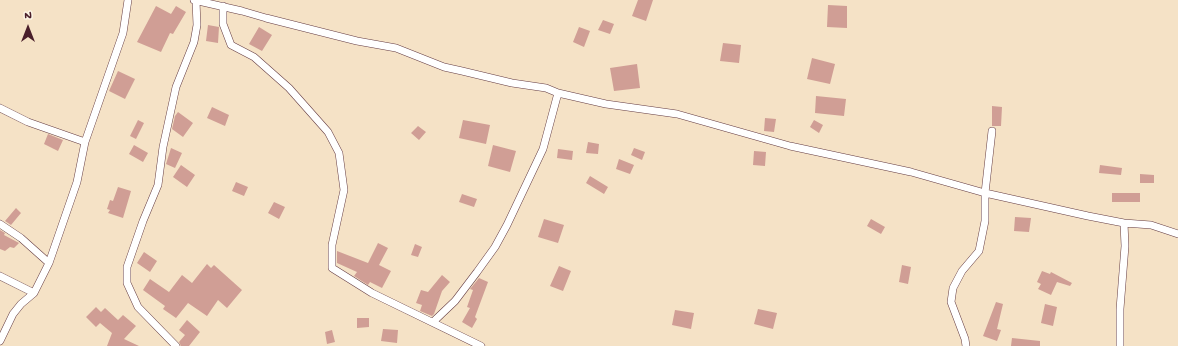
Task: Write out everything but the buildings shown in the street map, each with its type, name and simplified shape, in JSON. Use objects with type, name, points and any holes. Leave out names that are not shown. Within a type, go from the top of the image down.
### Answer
[{"type":"street","points":[[0,341],[3,326],[21,304],[34,293],[49,263],[77,182],[84,142],[123,33],[128,0]]},
{"type":"street","points":[[176,346],[138,307],[127,283],[127,267],[158,185],[174,93],[194,42],[197,25],[195,0],[356,41],[396,48],[444,66],[512,82],[546,88],[558,93],[626,108],[650,109],[677,114],[790,146],[912,172],[985,193],[1124,223],[1151,225],[1178,234]]},
{"type":"street","points":[[223,6],[223,24],[231,45],[254,57],[289,88],[328,132],[340,153],[344,190],[332,245],[332,268],[372,294],[481,346]]},
{"type":"street","points":[[433,322],[455,301],[495,247],[504,231],[543,149],[558,93]]},
{"type":"street","points":[[0,108],[28,122],[84,142]]},
{"type":"street","points":[[966,346],[965,339],[951,302],[953,288],[959,277],[979,251],[985,221],[985,193],[992,130]]},
{"type":"street","points":[[1120,346],[1120,309],[1125,246],[1124,223]]},
{"type":"street","points":[[0,224],[21,238],[49,263]]},
{"type":"street","points":[[0,276],[34,293]]}]
